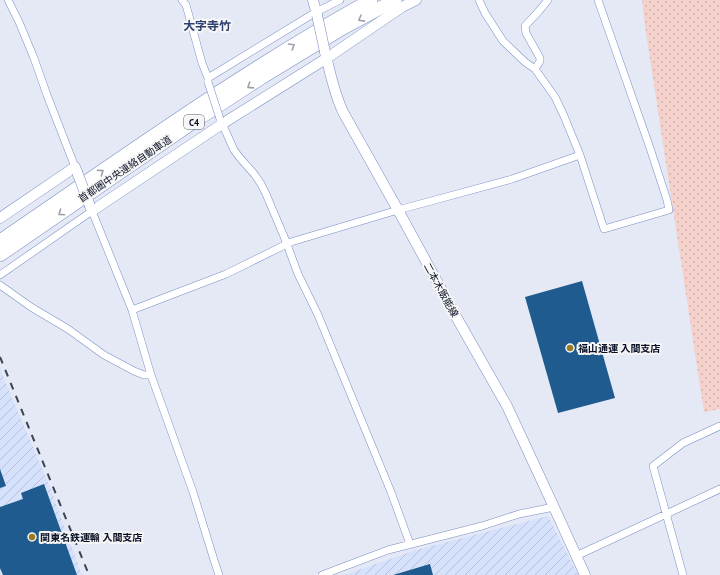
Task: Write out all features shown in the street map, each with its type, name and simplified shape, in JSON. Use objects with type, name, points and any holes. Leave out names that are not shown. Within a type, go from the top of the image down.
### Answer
[{"type":"highway","name":"首都圏中央連絡自動車道","points":[[0,241],[229,85],[338,18],[371,0]]},
{"type":"highway","name":"首都圏中央連絡自動車道","points":[[0,255],[261,78],[344,28],[395,0]]},
{"type":"main road","name":"二本木飯能線","points":[[313,0],[338,102],[443,294],[507,406],[585,575]]},
{"type":"main road","points":[[0,218],[76,170],[91,209],[221,121],[402,7],[416,0]]},
{"type":"street","points":[[8,0],[34,58],[76,170]]},
{"type":"street","points":[[182,0],[186,5],[202,63],[221,121],[234,150],[261,184],[298,274],[318,315],[391,492],[410,544]]},
{"type":"street","points":[[208,80],[316,13],[340,0]]},
{"type":"street","points":[[479,0],[485,13],[503,41],[525,62],[535,69],[555,98],[580,154],[604,229],[669,210],[667,200],[598,0]]},
{"type":"street","points":[[535,69],[540,61],[540,58],[526,33],[525,26],[548,0]]},
{"type":"street","points":[[132,310],[226,274],[297,240],[398,210],[512,179],[580,154]]},
{"type":"street","points":[[0,276],[91,209],[132,310],[151,375],[193,492],[219,575]]},
{"type":"street","points":[[0,285],[31,307],[68,328],[104,355],[134,371],[144,375],[151,375]]},
{"type":"street","points":[[682,575],[652,466],[683,443],[720,426]]},
{"type":"street","points":[[576,556],[720,489]]},
{"type":"street","points":[[322,575],[388,550],[482,526],[519,514],[554,507]]},
{"type":"shaded area","points":[[642,0],[720,0],[720,409],[704,412],[645,26]]},
{"type":"shaded area","points":[[0,369],[51,490],[82,575],[0,575]]},
{"type":"shaded area","points":[[548,516],[578,575],[344,575],[416,550]]},
{"type":"building","name":"福山通運 入間支店","points":[[582,281],[615,398],[558,413],[525,297]]},
{"type":"building","points":[[0,469],[6,486],[0,488]]},
{"type":"building","name":"関東名鉄運輸 入間支店","points":[[44,484],[77,575],[3,575],[0,568],[0,507],[23,499],[21,493]]},
{"type":"building","points":[[430,564],[433,575],[393,575]]},
{"type":"railway","points":[[0,357],[89,575]]},
{"type":"place","name":"福山通運 入間支店","points":[[570,348]]},
{"type":"place","name":"関東名鉄運輸 入間支店","points":[[32,537]]},
{"type":"district","name":"大字寺竹","points":[[207,25]]}]
